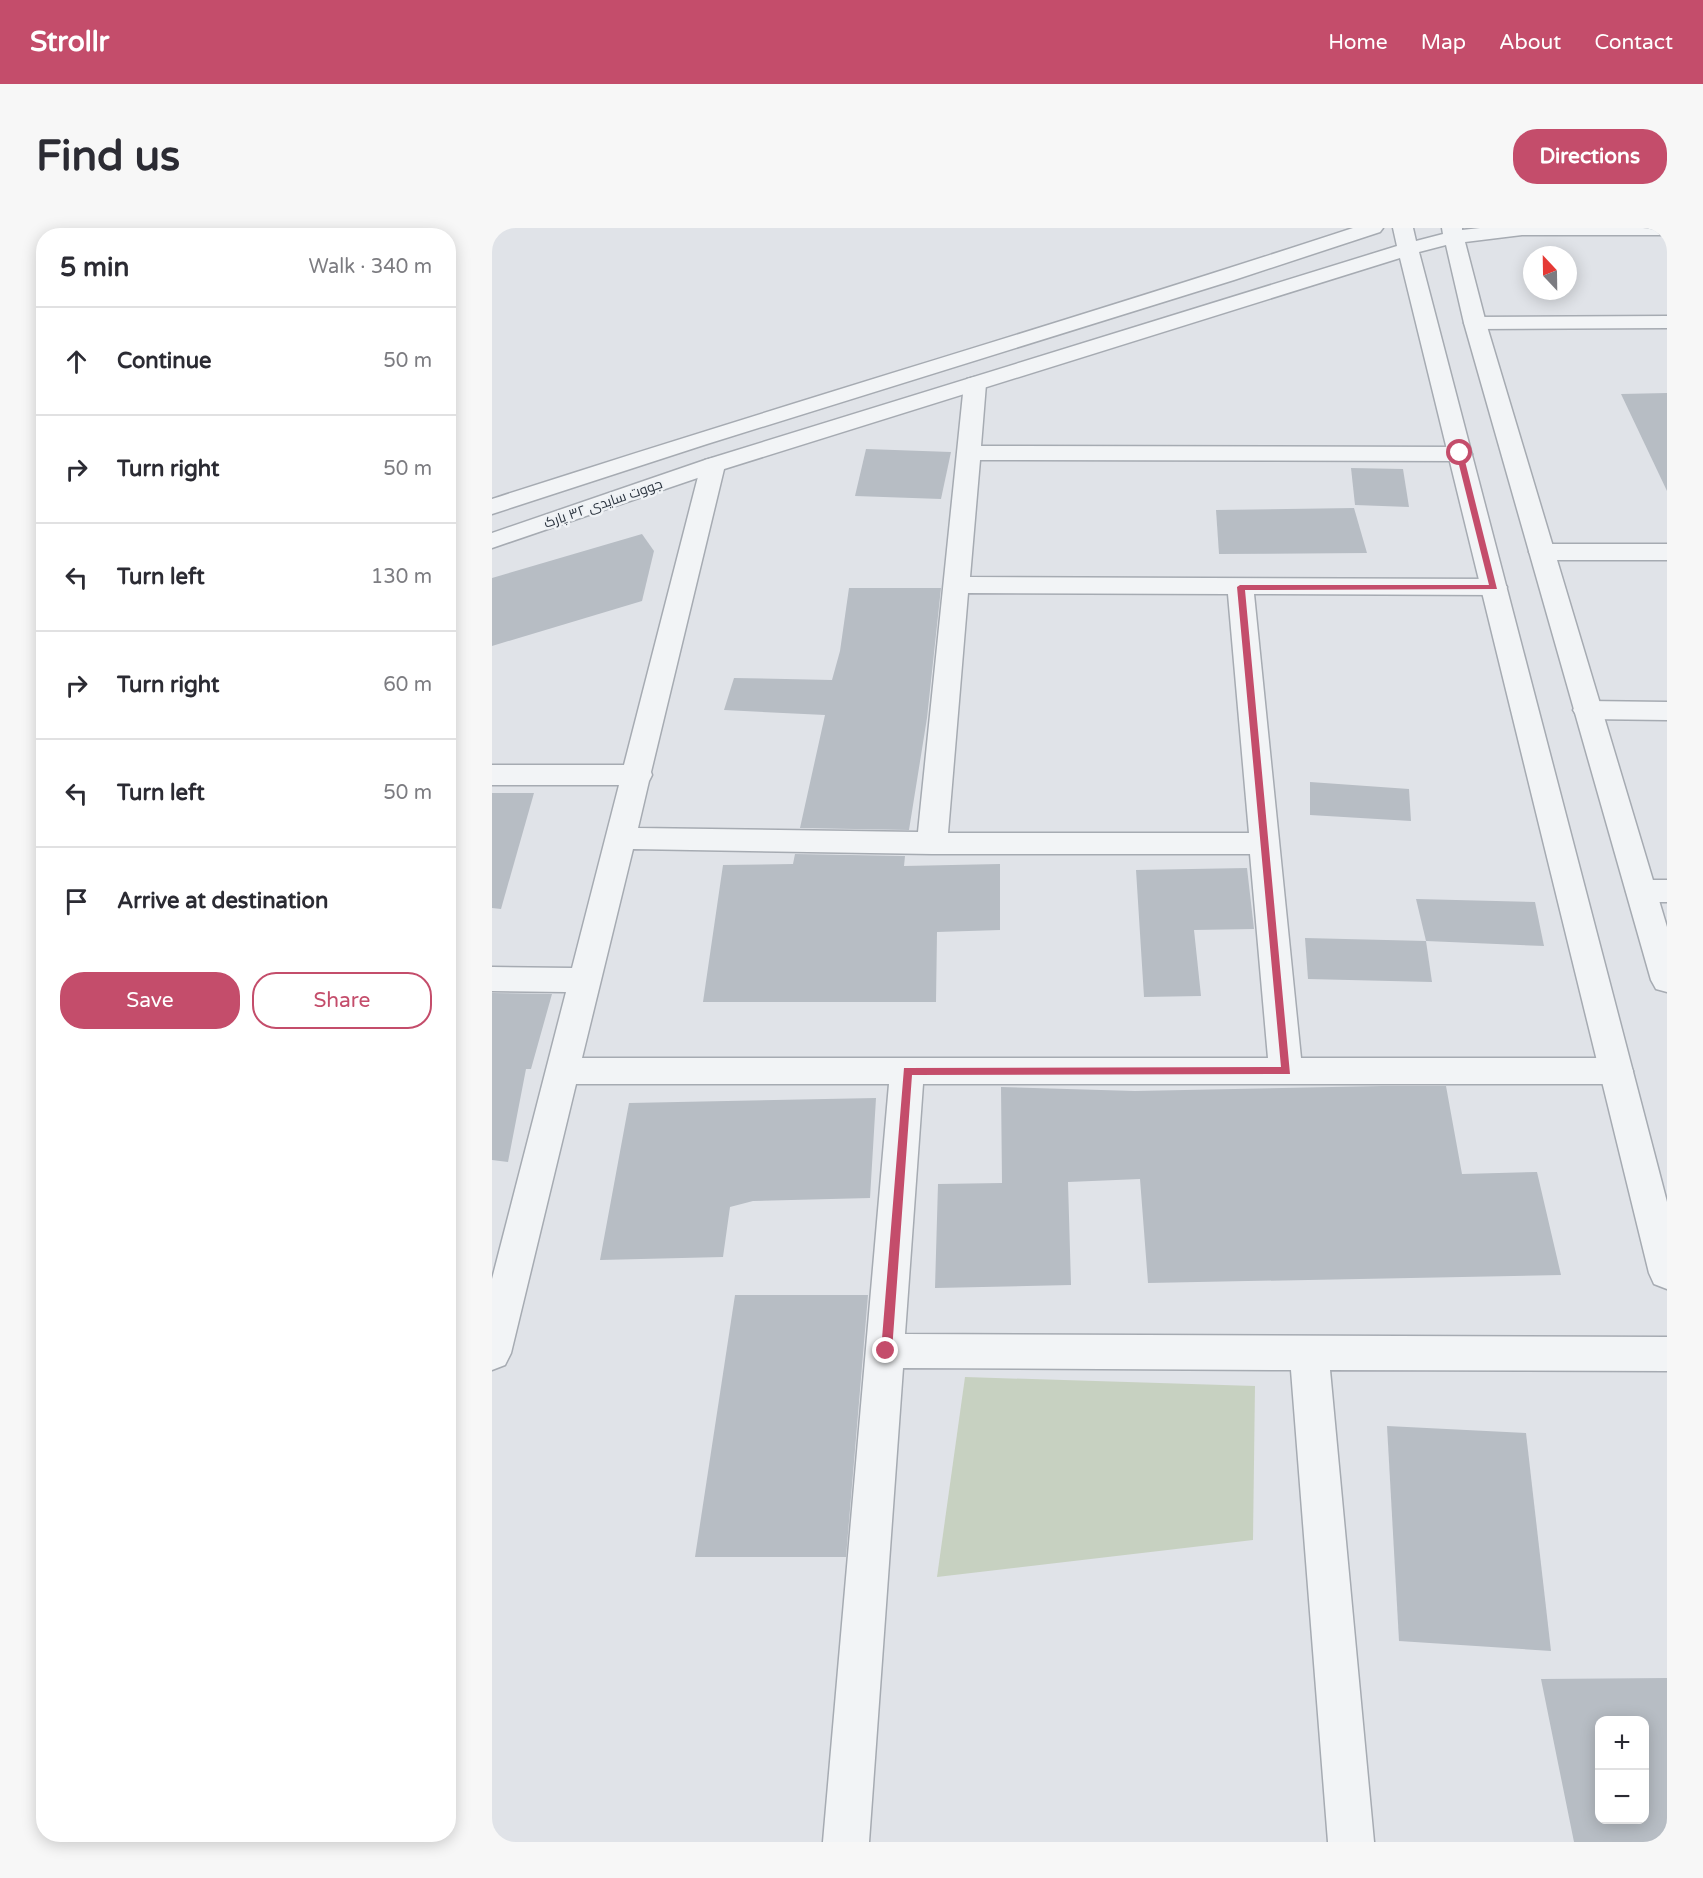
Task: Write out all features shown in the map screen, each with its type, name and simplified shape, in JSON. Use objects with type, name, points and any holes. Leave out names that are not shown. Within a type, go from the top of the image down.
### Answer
[{"type":"street","points":[[492,507],[744,425],[1227,276],[1373,228]]},
{"type":"street","name":"جووت سایدی ٣٢ پارک","points":[[492,541],[713,465],[975,384],[1406,238],[1454,232],[1533,229],[1667,229]]},
{"type":"street","points":[[1454,232],[1475,323],[1587,710],[1654,891],[1667,980]]},
{"type":"street","points":[[1406,238],[1667,1273]]},
{"type":"street","points":[[1475,323],[1667,322]]},
{"type":"street","points":[[932,843],[975,384]]},
{"type":"street","points":[[969,453],[1460,453]]},
{"type":"street","points":[[492,1353],[638,775],[713,465]]},
{"type":"street","points":[[1542,552],[1667,552]]},
{"type":"street","points":[[955,585],[1494,587]]},
{"type":"street","points":[[1240,587],[1286,1071]]},
{"type":"street","points":[[1587,710],[1667,711]]},
{"type":"street","points":[[492,775],[638,775]]},
{"type":"street","points":[[622,838],[932,843],[1265,844]]},
{"type":"street","points":[[492,979],[586,980]]},
{"type":"street","points":[[564,1071],[1616,1071]]},
{"type":"street","points":[[846,1842],[908,1071]]},
{"type":"street","points":[[886,1351],[1667,1354]]},
{"type":"street","points":[[1309,1352],[1352,1842]]},
{"type":"green space","points":[[965,1377],[1255,1386],[1253,1540],[937,1577]]},
{"type":"building","points":[[1667,393],[1667,491],[1621,394]]},
{"type":"building","points":[[866,449],[951,452],[941,499],[855,496]]},
{"type":"building","points":[[1351,468],[1403,469],[1409,507],[1355,505]]},
{"type":"building","points":[[1354,508],[1367,553],[1219,554],[1216,510]]},
{"type":"building","points":[[642,534],[654,551],[642,601],[492,646],[492,578]]},
{"type":"building","points":[[849,588],[941,588],[927,718],[909,830],[800,828],[825,715],[724,710],[734,678],[832,680],[840,651]]},
{"type":"building","points":[[1310,782],[1409,789],[1411,821],[1310,815]]},
{"type":"building","points":[[492,793],[534,793],[501,909],[492,908]]},
{"type":"building","points":[[795,854],[905,856],[904,866],[1000,864],[1000,930],[937,932],[936,1002],[703,1002],[723,865],[793,864]]},
{"type":"building","points":[[1247,868],[1254,929],[1194,930],[1201,996],[1144,997],[1136,870]]},
{"type":"building","points":[[1416,899],[1535,902],[1544,946],[1426,941]]},
{"type":"building","points":[[1305,938],[1426,941],[1432,982],[1308,979]]},
{"type":"building","points":[[492,993],[552,994],[531,1069],[526,1069],[508,1162],[492,1160]]},
{"type":"building","points":[[1446,1086],[1462,1174],[1537,1172],[1561,1275],[1148,1283],[1140,1179],[1068,1182],[1071,1285],[935,1288],[938,1184],[1002,1183],[1001,1087],[1135,1091]]},
{"type":"building","points":[[876,1098],[870,1198],[753,1201],[730,1207],[723,1257],[600,1260],[629,1103]]},
{"type":"building","points":[[735,1295],[868,1295],[846,1557],[695,1557]]},
{"type":"building","points":[[1387,1426],[1526,1433],[1551,1651],[1399,1641]]},
{"type":"building","points":[[1667,1678],[1667,1842],[1574,1842],[1541,1679]]},
{"type":"route","points":[[886,1351],[908,1071],[1286,1071],[1240,587],[1494,587],[1460,453]]}]
